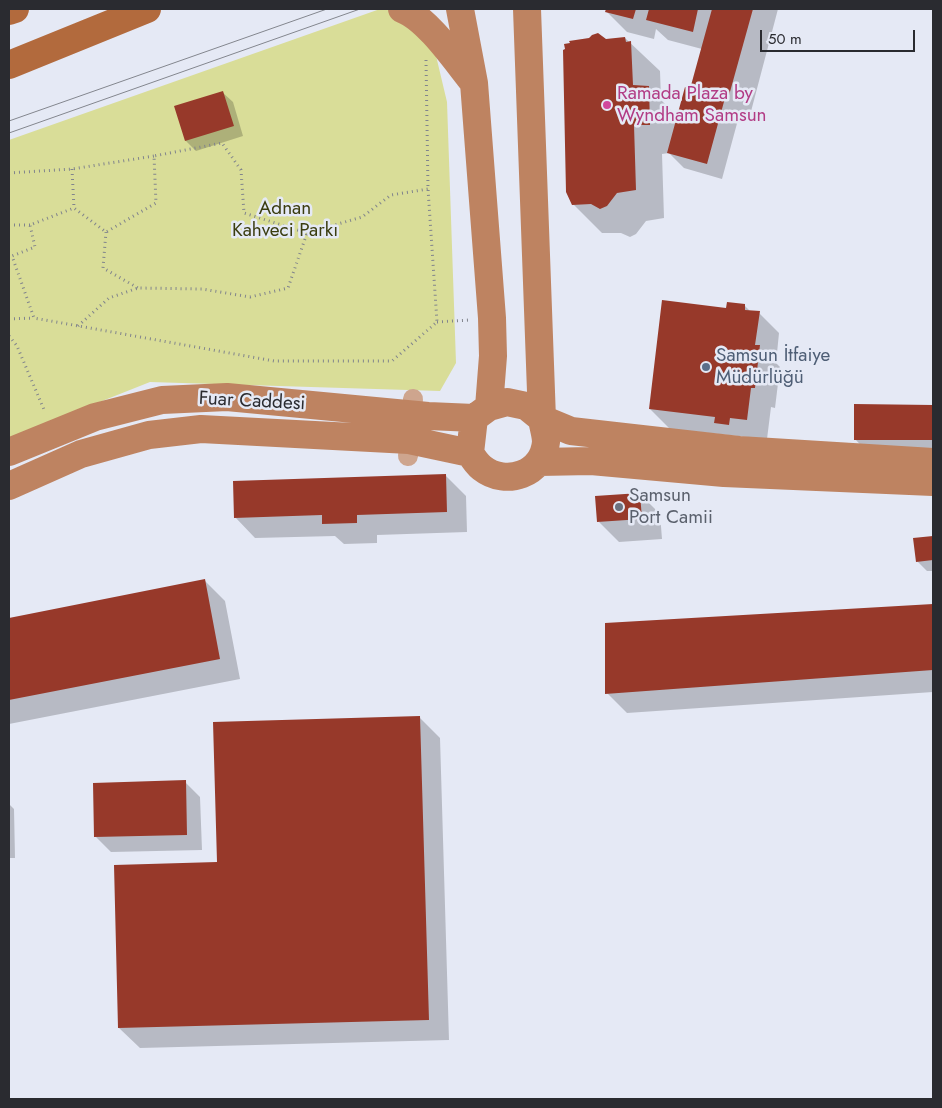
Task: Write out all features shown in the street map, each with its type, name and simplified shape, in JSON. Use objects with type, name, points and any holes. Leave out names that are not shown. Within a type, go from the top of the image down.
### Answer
[{"type":"main road","points":[[9,11],[15,9]]},
{"type":"main road","points":[[9,65],[147,9]]},
{"type":"street","points":[[402,9],[412,12],[425,24],[474,83]]},
{"type":"street","points":[[460,9],[474,83],[492,318],[493,356],[470,453],[482,468],[502,478],[525,474],[539,462],[546,442],[542,419],[527,9]]},
{"type":"street","name":"Fuar Caddesi","points":[[9,452],[95,417],[162,400],[227,396],[410,427],[470,453]]},
{"type":"street","points":[[481,412],[507,402],[526,406],[542,419],[571,431],[739,450],[933,462]]},
{"type":"street","name":"Fuar Caddesi","points":[[9,486],[81,454],[149,435],[201,429],[410,427],[481,412]]},
{"type":"street","points":[[539,462],[590,461],[724,473],[933,482]]},
{"type":"path","points":[[425,24],[428,189],[438,322]]},
{"type":"path","points":[[9,173],[72,169],[222,143],[241,170],[244,213],[307,233],[362,217],[391,195],[428,189]]},
{"type":"path","points":[[106,232],[156,203],[154,156]]},
{"type":"path","points":[[72,169],[74,208]]},
{"type":"path","points":[[74,208],[106,232]]},
{"type":"path","points":[[9,225],[30,225],[74,208]]},
{"type":"path","points":[[30,225],[35,247],[12,256],[34,318]]},
{"type":"path","points":[[106,232],[103,268],[138,288]]},
{"type":"path","points":[[78,326],[109,298],[138,288],[202,289],[250,297],[288,288],[307,233]]},
{"type":"path","points":[[9,319],[34,318],[274,361],[392,361],[438,322],[492,318]]},
{"type":"path","points":[[9,336],[17,346],[46,416]]},
{"type":"green space","name":"Adnan Kahveci Parkı","points":[[380,9],[395,9],[433,43],[447,102],[456,363],[440,391],[150,382],[9,438],[9,140]]},
{"type":"building","points":[[606,9],[636,9],[633,19],[605,12]]},
{"type":"building","points":[[649,9],[698,9],[693,32],[646,20]]},
{"type":"building","points":[[712,9],[753,9],[728,99],[725,98],[707,164],[667,153],[685,87],[690,89]]},
{"type":"building","name":"Ramada Plaza by Wyndham Samsun","points":[[598,33],[606,39],[625,37],[626,42],[631,41],[633,85],[649,86],[650,125],[634,125],[636,190],[617,193],[607,206],[600,209],[591,204],[572,205],[566,192],[563,50],[565,49],[564,44],[570,43],[569,41],[589,38]]},
{"type":"building","points":[[223,91],[234,126],[185,141],[174,106]]},
{"type":"building","name":"Samsun İtfaiye Müdürlüğü","points":[[662,300],[726,308],[727,302],[745,304],[745,310],[760,311],[755,345],[760,345],[755,388],[751,388],[747,420],[730,418],[729,425],[714,423],[715,417],[649,409]]},
{"type":"building","points":[[854,404],[933,405],[933,440],[854,440]]},
{"type":"building","points":[[446,474],[447,512],[357,515],[357,523],[322,524],[322,515],[234,518],[233,481]]},
{"type":"building","name":"Samsun Port Camii","points":[[640,493],[642,519],[597,522],[595,496]]},
{"type":"building","points":[[933,536],[933,560],[916,562],[913,538]]},
{"type":"building","points":[[205,579],[220,659],[9,700],[9,618]]},
{"type":"building","points":[[933,604],[933,670],[605,694],[605,623]]},
{"type":"building","points":[[420,716],[429,1020],[118,1028],[114,865],[217,862],[213,722]]},
{"type":"building","points":[[186,780],[187,835],[94,837],[93,783]]},
{"type":"tram line","points":[[9,121],[327,9]]},
{"type":"tram line","points":[[9,133],[360,9]]},
{"type":"place","name":"Ramada Plaza by Wyndham Samsun","points":[[607,105]]},
{"type":"place","name":"Samsun İtfaiye Müdürlüğü","points":[[706,367]]},
{"type":"place","name":"Samsun Port Camii","points":[[619,507]]}]
